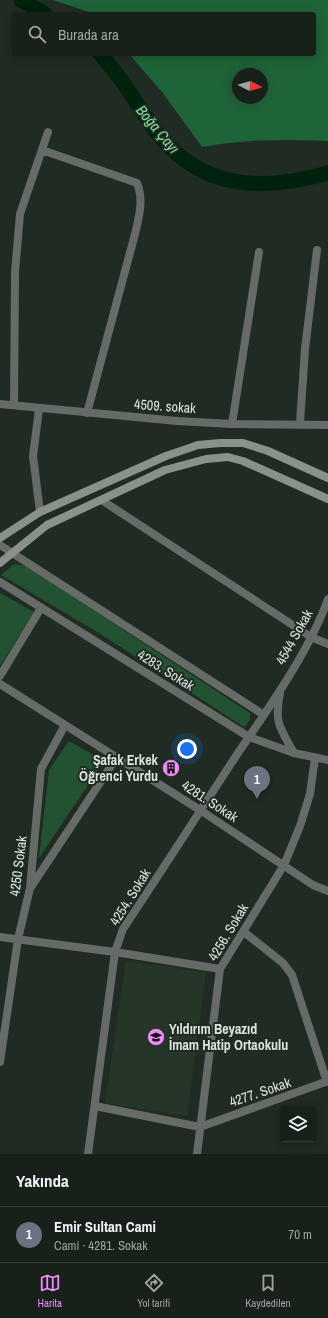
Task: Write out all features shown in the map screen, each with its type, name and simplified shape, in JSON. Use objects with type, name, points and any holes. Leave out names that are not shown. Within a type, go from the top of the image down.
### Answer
[{"type":"main road","points":[[0,538],[40,512],[166,456],[198,445],[220,442],[243,443],[268,451],[328,478]]},
{"type":"main road","points":[[0,563],[47,525],[103,501],[165,470],[206,458],[228,457],[243,461],[328,499]]},
{"type":"street","points":[[14,405],[15,272],[20,214],[48,132]]},
{"type":"street","points":[[42,150],[137,183],[142,194],[135,234],[87,413]]},
{"type":"street","points":[[300,423],[305,349],[317,250]]},
{"type":"street","points":[[232,424],[259,252]]},
{"type":"street","name":"4509. sokak","points":[[0,404],[39,409],[232,424],[328,424]]},
{"type":"street","points":[[39,409],[33,456],[40,512]]},
{"type":"street","points":[[103,501],[311,637],[328,644]]},
{"type":"street","points":[[0,546],[13,552],[264,715]]},
{"type":"street","name":"4283. Sokak","points":[[0,582],[249,737],[294,753],[328,760]]},
{"type":"street","name":"4544 Sokak","points":[[282,687],[322,616],[328,599]]},
{"type":"street","points":[[0,676],[41,608]]},
{"type":"street","name":"4281. Sokak","points":[[0,684],[200,810],[313,885],[328,891]]},
{"type":"street","points":[[282,687],[277,709],[278,724],[294,753]]},
{"type":"street","name":"4254. Sokak","points":[[88,1154],[115,952],[123,929],[282,687]]},
{"type":"street","name":"4250 Sokak","points":[[0,1062],[18,939],[30,888],[41,769],[65,725]]},
{"type":"street","points":[[30,888],[117,758]]},
{"type":"street","name":"4256. Sokak","points":[[196,1154],[220,969],[284,865],[300,826],[310,794],[315,758]]},
{"type":"street","points":[[244,932],[283,963],[292,975],[328,1082]]},
{"type":"street","points":[[0,937],[115,952],[220,969]]},
{"type":"street","name":"4277. Sokak","points":[[200,1127],[328,1082]]},
{"type":"street","points":[[95,1106],[200,1127]]},
{"type":"shaded area","name":"Yıldırım Beyazıd İmam Hatip Ortaokulu","points":[[126,961],[206,972],[187,1116],[105,1103]]},
{"type":"green space","points":[[53,0],[328,0],[328,141],[265,140],[234,142],[202,147],[162,92],[131,56],[316,56],[316,12],[89,12]]},
{"type":"green space","points":[[14,564],[26,566],[250,713],[250,720],[244,727],[99,633],[1,575]]},
{"type":"green space","points":[[0,593],[34,612],[0,666]]},
{"type":"green space","points":[[69,741],[104,761],[39,858],[49,770]]},
{"type":"waterway","name":"Boğa Çayı","points":[[21,0],[42,12]]},
{"type":"waterway","name":"Boğa Çayı","points":[[102,56],[122,82],[155,130],[173,150],[192,165],[212,175],[234,181],[256,184],[279,183],[328,173]]},
{"type":"place","name":"Şafak Erkek Öğrenci Yurdu","points":[[171,768]]},
{"type":"place","name":"Emir Sultan Cami","points":[[257,799]]},
{"type":"place","name":"Yıldırım Beyazıd İmam Hatip Ortaokulu","points":[[156,1037]]}]
